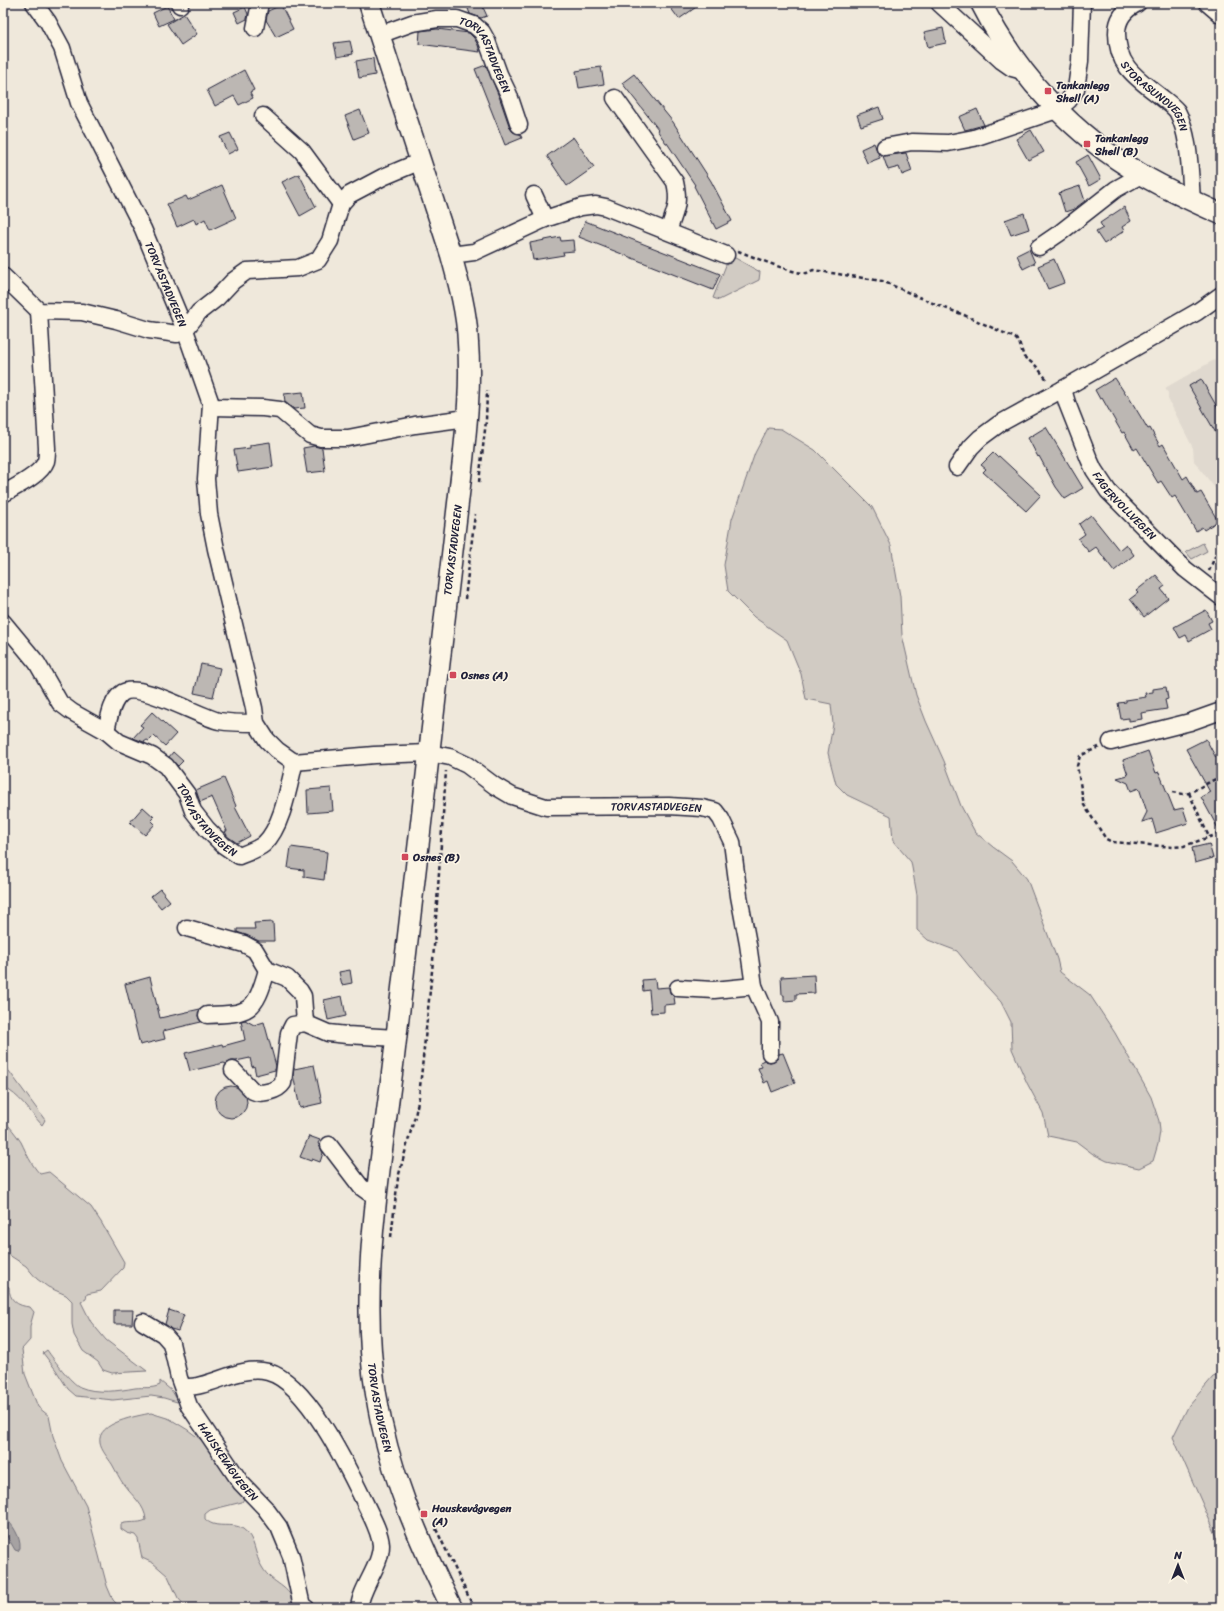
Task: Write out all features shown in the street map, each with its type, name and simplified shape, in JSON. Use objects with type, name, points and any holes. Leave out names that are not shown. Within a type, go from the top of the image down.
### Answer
[{"type":"main road","name":"TORVASTADVEGEN","points":[[369,3],[451,256],[460,288],[468,333],[469,367],[467,418],[438,754],[396,1038],[377,1195],[369,1286],[371,1351],[376,1396],[383,1430],[408,1512],[452,1608]]},
{"type":"main road","points":[[981,3],[998,35],[1022,70],[1057,110],[1098,145],[1141,174],[1192,201],[1221,214]]},
{"type":"street","name":"TORVASTADVEGEN","points":[[34,3],[48,22],[62,48],[79,103],[143,229],[185,330],[199,312],[217,298],[233,281],[247,271],[298,268],[318,260],[330,241],[341,204]]},
{"type":"street","points":[[255,28],[260,3]]},
{"type":"street","points":[[939,3],[1002,61],[1012,68],[1022,70]]},
{"type":"street","points":[[885,147],[912,142],[948,143],[974,138],[1057,110],[1069,100],[1076,89],[1080,61],[1082,3]]},
{"type":"street","name":"STORASUNDVEGEN","points":[[1138,3],[1129,8],[1122,16],[1117,26],[1117,43],[1119,53],[1133,76],[1176,110],[1181,120],[1185,135],[1192,201]]},
{"type":"street","points":[[1207,3],[1221,15]]},
{"type":"street","name":"TORVASTADVEGEN","points":[[379,35],[412,23],[437,19],[457,20],[474,26],[482,32],[487,41],[499,74],[509,95],[519,125]]},
{"type":"street","points":[[615,98],[675,182],[678,195],[677,207],[668,231]]},
{"type":"street","points":[[263,116],[302,151],[341,204],[348,195],[363,186],[421,161]]},
{"type":"street","points":[[1039,247],[1061,232],[1116,188],[1135,180],[1141,174]]},
{"type":"street","points":[[534,195],[545,219]]},
{"type":"street","points":[[451,256],[474,252],[545,219],[581,207],[596,205],[606,207],[726,255]]},
{"type":"street","points":[[3,276],[39,311],[47,448],[46,461],[37,472],[3,494]]},
{"type":"street","points":[[957,467],[971,447],[987,432],[1197,312],[1221,295]]},
{"type":"street","points":[[39,311],[82,312],[149,330],[177,334],[185,330],[212,407],[206,479],[209,514],[235,632],[254,708],[256,723],[267,740],[294,762]]},
{"type":"street","name":"FAGERVOLLVEGEN","points":[[1059,391],[1067,403],[1089,459],[1108,491],[1185,569],[1221,597]]},
{"type":"street","points":[[212,407],[263,408],[280,410],[310,435],[321,438],[348,438],[415,424],[467,418]]},
{"type":"street","points":[[3,622],[37,663],[60,703],[72,712],[106,731],[113,707],[121,694],[130,690],[145,693],[178,704],[218,721],[256,723]]},
{"type":"street","points":[[1111,742],[1190,722],[1221,711]]},
{"type":"street","name":"TORVASTADVEGEN","points":[[106,731],[119,742],[152,756],[166,766],[187,794],[193,811],[207,829],[223,845],[239,856],[264,844],[271,833],[280,817],[294,762],[374,754],[438,754],[467,765],[495,786],[512,796],[546,807],[669,806],[702,808],[715,811],[721,819],[732,842],[739,896],[754,986],[770,1022],[770,1053]]},
{"type":"street","points":[[187,928],[244,944],[255,950],[267,970],[287,978],[300,991],[303,996],[305,1023]]},
{"type":"street","points":[[207,1015],[241,1013],[250,1009],[257,998],[267,970]]},
{"type":"street","points":[[678,988],[714,990],[754,986]]},
{"type":"street","points":[[234,1070],[253,1091],[257,1093],[278,1088],[283,1083],[289,1033],[293,1025],[305,1023],[328,1033],[396,1038]]},
{"type":"street","points":[[329,1145],[361,1187],[368,1192],[377,1195]]},
{"type":"street","name":"HAUSKEVÅGVEGEN","points":[[143,1322],[163,1334],[170,1343],[183,1387],[193,1412],[241,1483],[265,1508],[279,1527],[291,1556],[302,1606],[306,1608]]},
{"type":"street","points":[[183,1387],[200,1386],[228,1376],[249,1371],[260,1371],[280,1377],[305,1401],[322,1424],[350,1470],[380,1540],[380,1553],[362,1595],[360,1608]]},
{"type":"path","points":[[726,255],[731,248],[782,268],[807,273],[813,270],[882,281],[1015,338],[1024,357],[1043,373],[1059,391]]},
{"type":"path","points":[[479,483],[486,421],[487,386]]},
{"type":"path","points":[[465,600],[476,507]]},
{"type":"path","points":[[1204,584],[1221,542]]},
{"type":"path","points":[[1111,742],[1084,753],[1079,759],[1077,766],[1084,805],[1106,839],[1112,842],[1174,847],[1184,846],[1221,833]]},
{"type":"path","points":[[390,1241],[398,1178],[415,1116],[433,961],[438,754]]},
{"type":"path","points":[[1173,792],[1183,794],[1189,793],[1221,776]]},
{"type":"path","points":[[1189,793],[1210,837]]},
{"type":"path","points":[[434,1527],[474,1608]]},
{"type":"shaded area","points":[[730,255],[760,272],[759,280],[719,300],[713,298]]},
{"type":"shaded area","points":[[1221,356],[1221,496],[1194,461],[1193,448],[1168,399],[1168,393],[1165,388]]},
{"type":"shaded area","points":[[768,428],[781,429],[815,450],[872,507],[891,545],[900,596],[902,635],[916,695],[961,806],[975,832],[1012,861],[1027,879],[1057,959],[1060,972],[1090,995],[1115,1033],[1151,1097],[1159,1121],[1160,1131],[1153,1161],[1139,1168],[1107,1161],[1093,1154],[1077,1142],[1048,1136],[1043,1113],[1027,1083],[1012,1049],[1011,1022],[1001,1002],[957,951],[928,940],[917,930],[917,895],[911,862],[893,841],[891,816],[847,795],[836,784],[828,753],[833,724],[831,704],[806,699],[801,674],[787,640],[754,617],[728,591],[724,565],[732,519],[755,453]]},
{"type":"shaded area","points":[[1203,543],[1207,551],[1192,559],[1186,552]]},
{"type":"shaded area","points":[[3,1067],[9,1071],[45,1120],[42,1125],[14,1094],[3,1087]]},
{"type":"shaded area","points":[[3,1119],[19,1139],[31,1162],[40,1174],[49,1172],[91,1207],[124,1262],[123,1268],[101,1291],[87,1294],[86,1299],[81,1302],[91,1322],[106,1340],[147,1371],[112,1373],[103,1370],[98,1362],[83,1351],[74,1335],[72,1324],[72,1301],[66,1295],[48,1287],[37,1279],[26,1266],[3,1251]]},
{"type":"shaded area","points":[[3,1284],[9,1287],[10,1295],[15,1302],[30,1307],[34,1312],[30,1326],[30,1340],[22,1349],[25,1374],[38,1407],[49,1416],[53,1436],[62,1461],[86,1506],[107,1586],[113,1600],[121,1608],[18,1608],[3,1604]]},
{"type":"shaded area","points":[[47,1350],[67,1376],[80,1387],[93,1391],[115,1391],[154,1387],[160,1385],[160,1381],[172,1391],[178,1401],[151,1396],[113,1400],[76,1396],[68,1389],[43,1353]]},
{"type":"shaded area","points":[[1221,1374],[1221,1546],[1173,1437],[1189,1405],[1213,1377]]},
{"type":"shaded area","points":[[151,1413],[170,1419],[212,1448],[245,1497],[242,1502],[210,1510],[205,1514],[205,1519],[213,1524],[240,1527],[243,1529],[253,1542],[259,1562],[266,1573],[290,1594],[297,1608],[187,1608],[178,1598],[168,1576],[153,1563],[142,1558],[138,1539],[135,1535],[127,1533],[121,1529],[121,1524],[146,1520],[145,1515],[138,1501],[122,1482],[103,1451],[100,1443],[104,1430],[111,1425],[128,1418]]},
{"type":"shaded area","points":[[3,1516],[13,1526],[19,1539],[20,1548],[18,1551],[15,1550],[3,1532]]},
{"type":"building","points":[[474,3],[481,3],[487,16],[481,18],[470,14],[467,6]]},
{"type":"building","points":[[667,3],[702,3],[679,19]]},
{"type":"building","points":[[281,5],[293,29],[276,37],[266,20],[268,11]]},
{"type":"building","points":[[167,6],[174,19],[159,26],[153,13]]},
{"type":"building","points":[[245,7],[248,14],[247,19],[239,23],[234,12]]},
{"type":"building","points":[[184,14],[197,34],[181,45],[167,24]]},
{"type":"building","points":[[943,28],[946,43],[928,47],[924,32]]},
{"type":"building","points":[[437,29],[469,33],[474,38],[480,52],[419,44],[420,31]]},
{"type":"building","points":[[350,41],[353,54],[337,57],[334,43]]},
{"type":"building","points":[[373,58],[375,75],[359,78],[356,61]]},
{"type":"building","points":[[486,65],[510,128],[513,132],[520,134],[522,138],[505,145],[475,69]]},
{"type":"building","points":[[601,67],[604,84],[579,88],[576,71]]},
{"type":"building","points":[[244,70],[254,90],[250,92],[253,98],[239,105],[234,96],[215,106],[207,90]]},
{"type":"building","points":[[634,74],[673,122],[711,181],[732,221],[716,229],[694,186],[695,185],[657,130],[658,129],[622,83]]},
{"type":"building","points":[[879,107],[883,119],[861,126],[857,115]]},
{"type":"building","points":[[977,109],[984,125],[965,130],[959,117]]},
{"type":"building","points":[[360,110],[369,133],[354,139],[345,116]]},
{"type":"building","points":[[1031,130],[1044,152],[1028,160],[1016,139]]},
{"type":"building","points":[[230,133],[238,149],[228,154],[220,137]]},
{"type":"building","points":[[573,137],[594,167],[567,186],[547,156]]},
{"type":"building","points":[[874,143],[880,158],[867,163],[861,149]]},
{"type":"building","points":[[906,153],[912,171],[902,175],[899,167],[888,170],[883,156]]},
{"type":"building","points":[[1088,155],[1101,179],[1089,186],[1076,162]]},
{"type":"building","points":[[299,174],[316,207],[300,216],[282,182]]},
{"type":"building","points":[[222,185],[236,218],[210,230],[205,219],[196,224],[194,219],[177,227],[167,204],[186,196],[188,200]]},
{"type":"building","points":[[1080,186],[1085,201],[1074,209],[1065,212],[1059,193]]},
{"type":"building","points":[[1124,207],[1131,221],[1122,227],[1124,231],[1104,244],[1096,232],[1103,228],[1100,223]]},
{"type":"building","points":[[1024,213],[1029,229],[1011,235],[1005,220]]},
{"type":"building","points":[[585,221],[720,274],[713,290],[579,237]]},
{"type":"building","points":[[560,237],[561,241],[573,240],[574,251],[563,252],[564,255],[533,260],[530,243]]},
{"type":"building","points":[[1029,249],[1035,263],[1023,269],[1017,255]]},
{"type":"building","points":[[1054,259],[1064,283],[1048,289],[1038,266]]},
{"type":"building","points":[[1115,378],[1126,395],[1127,394],[1148,429],[1150,428],[1160,446],[1163,444],[1183,479],[1187,476],[1197,494],[1201,492],[1218,521],[1204,530],[1202,527],[1196,531],[1175,496],[1172,498],[1161,481],[1158,483],[1137,448],[1134,450],[1124,432],[1122,433],[1102,398],[1100,399],[1095,390]]},
{"type":"building","points":[[1201,379],[1221,414],[1221,442],[1189,386]]},
{"type":"building","points":[[303,392],[305,408],[294,409],[285,402],[284,394]]},
{"type":"building","points":[[1046,427],[1083,488],[1065,499],[1056,487],[1028,438]]},
{"type":"building","points":[[270,442],[273,467],[238,472],[234,450],[250,448],[250,445]]},
{"type":"building","points":[[314,446],[322,448],[325,471],[307,473],[303,448]]},
{"type":"building","points":[[993,453],[997,457],[999,456],[1041,495],[1026,511],[983,472],[986,469],[981,465]]},
{"type":"building","points":[[1091,515],[1119,550],[1126,544],[1134,555],[1114,571],[1096,547],[1089,552],[1078,539],[1085,534],[1079,524]]},
{"type":"building","points":[[1156,575],[1165,586],[1161,589],[1168,598],[1144,617],[1130,599],[1138,593],[1136,591]]},
{"type":"building","points":[[1206,610],[1212,621],[1208,623],[1211,629],[1189,641],[1186,635],[1180,638],[1174,627]]},
{"type":"building","points":[[201,664],[220,668],[213,697],[194,693]]},
{"type":"building","points":[[1166,687],[1168,699],[1165,700],[1167,709],[1141,713],[1142,719],[1129,721],[1129,718],[1121,719],[1118,703],[1126,702],[1126,700],[1146,697],[1145,693],[1153,692],[1153,689]]},
{"type":"building","points":[[152,712],[176,734],[165,746],[154,736],[149,741],[147,740],[144,742],[133,738],[143,727],[140,725]]},
{"type":"building","points":[[1206,739],[1216,758],[1221,756],[1221,834],[1201,797],[1210,792],[1186,749]]},
{"type":"building","points":[[1148,751],[1156,773],[1159,772],[1174,810],[1183,808],[1188,823],[1156,833],[1152,819],[1142,822],[1147,812],[1139,788],[1131,791],[1128,783],[1117,778],[1128,775],[1123,760]]},
{"type":"building","points":[[173,752],[183,761],[178,766],[169,757]]},
{"type":"building","points":[[224,778],[236,806],[235,807],[250,836],[237,843],[227,836],[225,831],[227,831],[212,797],[200,802],[196,790]]},
{"type":"building","points":[[331,788],[333,811],[308,813],[307,790]]},
{"type":"building","points":[[143,807],[154,817],[151,820],[155,824],[145,835],[130,822]]},
{"type":"building","points":[[1209,844],[1213,858],[1195,863],[1192,848]]},
{"type":"building","points":[[291,847],[327,852],[324,880],[304,877],[304,870],[288,868]]},
{"type":"building","points":[[160,889],[170,901],[161,908],[151,896]]},
{"type":"building","points":[[273,922],[274,941],[259,941],[237,932],[237,929],[255,929],[254,923]]},
{"type":"building","points":[[350,970],[352,983],[342,985],[339,972]]},
{"type":"building","points":[[814,975],[815,993],[796,994],[796,1000],[784,1001],[784,995],[782,995],[781,977]]},
{"type":"building","points":[[150,977],[160,1018],[200,1009],[198,1016],[201,1022],[163,1031],[165,1039],[140,1045],[125,984]]},
{"type":"building","points":[[655,979],[656,988],[669,987],[670,993],[674,997],[675,1004],[664,1005],[664,1012],[651,1013],[649,990],[643,991],[642,980]]},
{"type":"building","points":[[342,996],[346,1016],[328,1020],[324,1000]]},
{"type":"building","points":[[245,1020],[254,1025],[264,1022],[276,1066],[275,1070],[256,1075],[250,1058],[190,1071],[185,1053],[222,1044],[223,1046],[245,1040],[241,1021]]},
{"type":"building","points":[[783,1053],[795,1083],[772,1092],[768,1081],[764,1083],[758,1068],[762,1067],[760,1062],[764,1060],[770,1062],[774,1061],[778,1058],[779,1054]]},
{"type":"building","points":[[314,1065],[322,1103],[300,1108],[293,1075],[294,1069]]},
{"type":"building","points":[[228,1086],[234,1086],[244,1093],[247,1102],[246,1108],[240,1115],[234,1118],[228,1118],[218,1111],[215,1105],[215,1099],[222,1089]]},
{"type":"building","points":[[309,1136],[320,1140],[318,1143],[323,1153],[320,1162],[312,1159],[311,1161],[300,1157]]},
{"type":"building","points":[[114,1310],[133,1310],[132,1324],[114,1324]]},
{"type":"building","points":[[169,1310],[184,1315],[178,1331],[171,1329],[165,1324]]},
{"type":"place","name":"Tankanlegg Shell (A)","points":[[1048,91]]},
{"type":"place","name":"Tankanlegg Shell (B)","points":[[1087,144]]},
{"type":"place","name":"Osnes (A)","points":[[453,675]]},
{"type":"place","name":"Osnes (B)","points":[[405,857]]},
{"type":"place","name":"Hauskevågvegen (A)","points":[[424,1514]]}]
